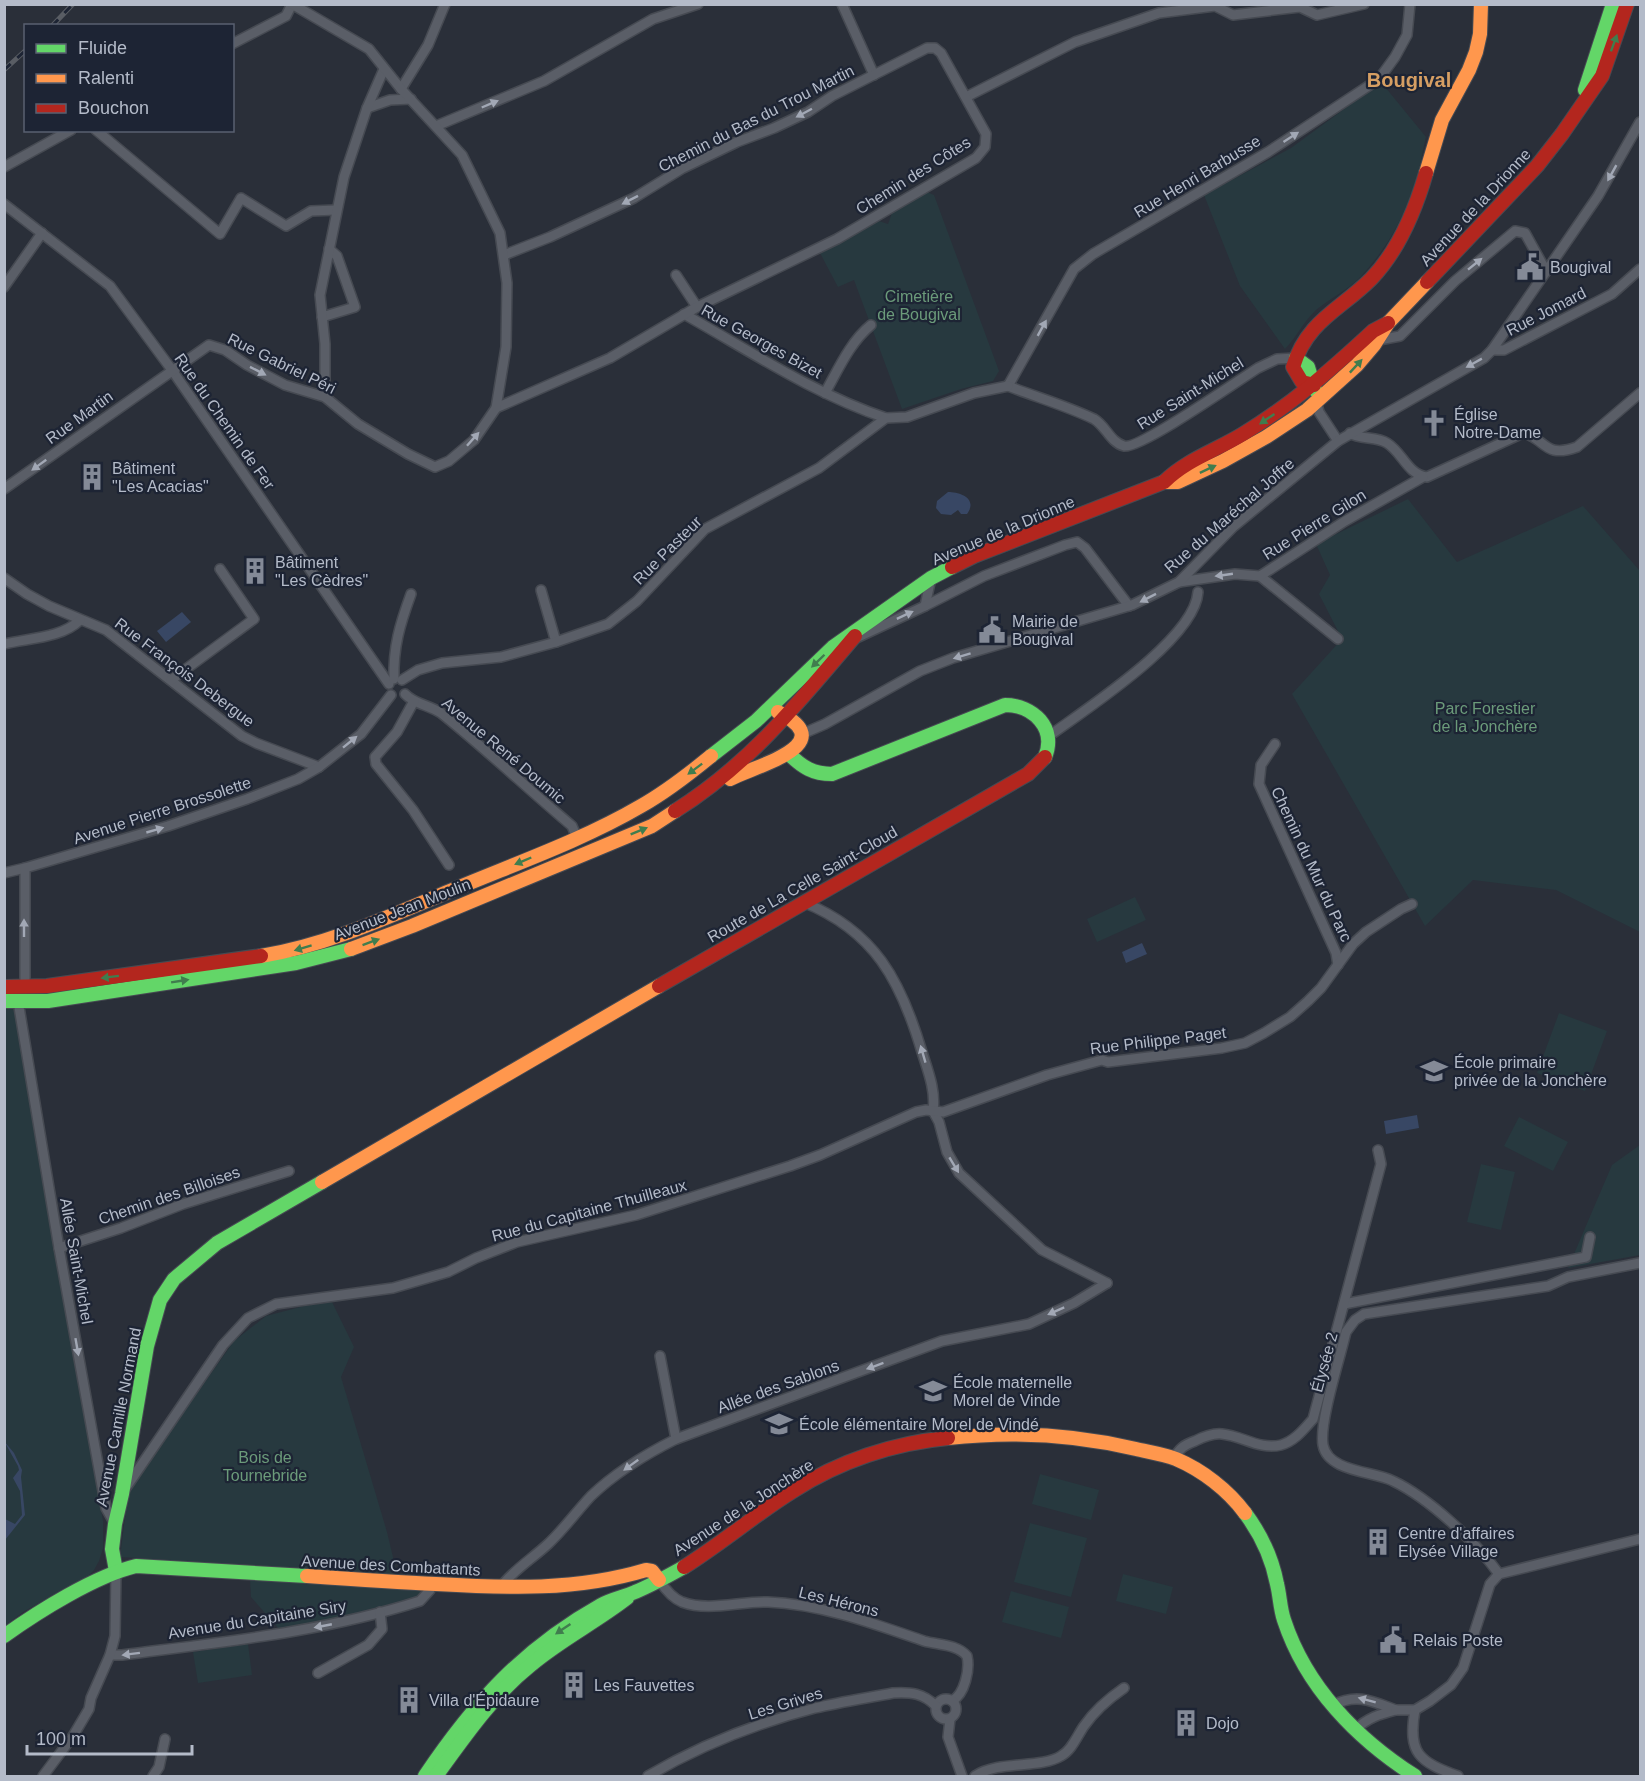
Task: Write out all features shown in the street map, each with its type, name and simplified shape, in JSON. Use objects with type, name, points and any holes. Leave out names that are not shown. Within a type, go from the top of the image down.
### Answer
[{"type":"street","points":[[401,89],[428,45],[445,4]]},
{"type":"street","points":[[436,126],[544,81],[653,19],[698,4]]},
{"type":"street","points":[[842,4],[874,75]]},
{"type":"street","points":[[966,97],[1075,42],[1163,8],[1215,6],[1233,15],[1300,7],[1317,15],[1364,4]]},
{"type":"street","name":"Rue Henri Barbusse","points":[[1010,383],[1074,269],[1094,254],[1268,152],[1378,79],[1395,57],[1407,35],[1410,4]]},
{"type":"street","points":[[1338,441],[1319,412],[1311,372],[1304,361],[1296,358],[1312,328],[1376,273],[1409,220],[1446,110],[1477,54],[1481,30],[1481,4]]},
{"type":"street","name":"Avenue de la Drionne","points":[[1580,106],[1613,4]]},
{"type":"street","points":[[234,44],[286,16],[292,5],[369,49],[401,89],[462,155],[500,233],[504,255],[507,283],[506,347],[496,408]]},
{"type":"street","name":"Avenue de la Drionne","points":[[1164,482],[1178,483],[1280,430],[1317,404],[1355,368],[1379,340],[1388,323],[1537,166],[1602,75],[1627,8]]},
{"type":"street","name":"Chemin du Bas du Trou Martin","points":[[504,255],[550,237],[634,198],[683,168],[808,112],[832,96],[927,48],[934,48],[941,53],[966,97]]},
{"type":"street","points":[[325,397],[325,344],[320,295],[344,177],[367,108],[384,69]]},
{"type":"street","name":"Chemin des Côtes","points":[[496,408],[610,358],[697,307],[837,239],[976,158],[985,147],[986,134],[966,97]]},
{"type":"street","points":[[367,108],[390,100],[411,99]]},
{"type":"street","points":[[1492,350],[1599,196],[1641,122]]},
{"type":"street","points":[[4,167],[67,132]]},
{"type":"street","points":[[98,132],[220,234],[241,198],[286,226],[311,211],[336,210]]},
{"type":"street","name":"Rue du Chemin de Fer","points":[[4,204],[110,286],[395,681]]},
{"type":"street","points":[[1379,340],[1400,336],[1455,281],[1515,231],[1525,233],[1546,271]]},
{"type":"street","points":[[4,288],[42,233]]},
{"type":"street","points":[[322,317],[355,307],[337,255],[329,249]]},
{"type":"street","name":"Rue Jomard","points":[[1492,350],[1504,350],[1612,294],[1641,269]]},
{"type":"street","points":[[676,275],[697,307]]},
{"type":"street","name":"Rue Georges Bizet","points":[[684,314],[825,393],[856,408],[886,418]]},
{"type":"street","name":"Avenue de la Drionne","points":[[756,721],[833,647],[931,578],[974,556],[1164,482],[1174,472],[1265,421],[1314,385],[1373,331],[1388,323]]},
{"type":"street","name":"Rue Georges Bizet","points":[[825,393],[851,348],[862,332],[871,325]]},
{"type":"street","name":"Rue Gabriel Péri","points":[[172,369],[209,345],[225,350],[285,385],[325,397],[358,424],[408,454],[435,467],[444,463],[474,440],[496,408]]},
{"type":"street","name":"Rue du Maréchal Joffre","points":[[794,724],[825,724],[920,671],[953,658],[1129,606],[1179,582],[1233,528],[1350,432],[1484,358],[1492,350]]},
{"type":"street","name":"Rue Saint-Michel","points":[[1010,383],[1096,420],[1115,442],[1126,447],[1136,445],[1156,434],[1258,368],[1277,360],[1296,358]]},
{"type":"street","name":"Rue Martin","points":[[4,489],[172,369]]},
{"type":"street","name":"Rue Pasteur","points":[[395,681],[418,670],[441,663],[501,657],[556,642],[608,624],[637,601],[705,529],[819,468],[886,418],[907,417],[1010,383]]},
{"type":"street","name":"Rue Pierre Gilon","points":[[1179,582],[1235,574],[1260,576],[1344,521],[1423,477],[1432,476],[1522,433],[1532,436],[1550,449],[1568,450],[1577,447],[1641,393]]},
{"type":"street","points":[[1350,432],[1388,443],[1412,471],[1423,477]]},
{"type":"street","points":[[852,640],[984,576],[1077,542],[1085,548],[1129,606]]},
{"type":"street","points":[[171,680],[254,618],[220,568]]},
{"type":"street","points":[[1260,576],[1338,639]]},
{"type":"street","name":"Rue François Debergue","points":[[4,578],[27,594],[106,630],[242,736],[319,767]]},
{"type":"street","points":[[925,606],[931,578]]},
{"type":"street","points":[[541,590],[556,642]]},
{"type":"street","points":[[789,754],[802,767],[811,772],[832,774],[1005,705],[1015,704],[1027,708],[1036,716],[1049,736],[1122,682],[1160,650],[1184,623],[1197,601],[1198,592]]},
{"type":"street","points":[[395,681],[406,686],[405,694],[398,697],[391,694],[395,681],[393,662],[398,629],[411,594]]},
{"type":"street","points":[[4,644],[64,631],[80,620]]},
{"type":"street","name":"Avenue de la Drionne","points":[[770,733],[794,724],[800,701],[865,625]]},
{"type":"street","name":"Avenue Pierre Brossolette","points":[[4,873],[168,826],[273,789],[319,767],[361,734],[391,694]]},
{"type":"street","name":"Avenue René Doumic","points":[[405,694],[410,700],[430,706],[463,732],[572,826],[577,838]]},
{"type":"street","points":[[414,701],[397,732],[375,757],[376,764],[413,810],[448,865]]},
{"type":"street","points":[[707,791],[741,772],[789,754],[797,745],[794,724],[770,707]]},
{"type":"street","name":"Avenue Jean Moulin","points":[[4,987],[47,986],[208,965],[292,951],[349,933],[577,838],[641,806],[684,778],[756,721]]},
{"type":"street","points":[[742,733],[769,763]]},
{"type":"street","name":"Avenue Jean Moulin","points":[[11,1001],[48,1001],[265,968],[296,963],[354,948],[652,826],[707,791],[770,733]]},
{"type":"street","name":"Route de La Celle Saint-Cloud","points":[[298,1197],[803,902],[1028,774],[1047,756],[1049,736]]},
{"type":"street","name":"Chemin du Mur du Parc","points":[[1275,744],[1261,765],[1258,784],[1336,953],[1338,965]]},
{"type":"street","points":[[25,868],[25,986]]},
{"type":"street","points":[[803,902],[820,909],[849,928],[884,962],[909,1009],[930,1077],[935,1100],[933,1111]]},
{"type":"street","name":"Rue Philippe Paget","points":[[933,1111],[950,1110],[1047,1075],[1102,1060],[1108,1062],[1186,1053],[1245,1043],[1299,1009],[1321,988],[1353,944],[1366,932],[1412,904]]},
{"type":"street","name":"Allée Saint-Michel","points":[[11,1001],[106,1508],[115,1524]]},
{"type":"street","name":"Allée des Sablons","points":[[500,1587],[507,1577],[540,1552],[563,1530],[592,1495],[639,1460],[676,1439],[942,1341],[1029,1324],[1074,1303],[1107,1283],[1042,1250],[959,1173],[947,1152],[939,1122],[933,1111]]},
{"type":"street","name":"Rue du Capitaine Thuilleaux","points":[[122,1494],[223,1345],[237,1328],[261,1311],[276,1304],[407,1284],[448,1272],[476,1258],[518,1242],[636,1215],[746,1181],[820,1155],[916,1113],[933,1111]]},
{"type":"street","points":[[1174,1458],[1180,1448],[1204,1437],[1221,1434],[1263,1446],[1283,1444],[1301,1432],[1313,1419],[1381,1164],[1378,1150]]},
{"type":"street","name":"Chemin des Billoises","points":[[59,1248],[121,1228],[183,1204],[289,1171]]},
{"type":"street","name":"Avenue Camille Normand","points":[[116,1571],[112,1549],[115,1524],[147,1346],[160,1300],[174,1280],[196,1259],[217,1244],[298,1197]]},
{"type":"street","points":[[1344,1304],[1586,1257],[1590,1237]]},
{"type":"street","name":"Élysée 2","points":[[1499,1574],[1473,1545],[1418,1495],[1391,1479],[1341,1466],[1327,1454],[1323,1444],[1324,1425],[1346,1332],[1355,1320],[1364,1314],[1548,1286],[1568,1277],[1641,1263]]},
{"type":"street","points":[[660,1356],[676,1439]]},
{"type":"street","name":"Avenue de la Jonchère","points":[[425,1776],[453,1733],[515,1663],[588,1612],[606,1602],[633,1593],[701,1557],[780,1499],[817,1476],[855,1460],[911,1442],[994,1434],[1103,1441],[1174,1458],[1227,1493],[1243,1509],[1256,1529],[1272,1566],[1284,1620],[1296,1650],[1333,1705],[1355,1730],[1367,1742],[1415,1776]]},
{"type":"street","points":[[1355,1730],[1364,1721],[1374,1716],[1396,1710],[1415,1710],[1451,1684],[1463,1668],[1490,1584],[1499,1574],[1641,1539]]},
{"type":"street","name":"Avenue des Combattants","points":[[116,1571],[136,1566],[430,1584],[557,1588],[590,1585],[646,1570],[652,1571],[659,1580]]},
{"type":"street","points":[[4,1636],[30,1618],[116,1571],[115,1636],[111,1655],[88,1709],[63,1750],[43,1776]]},
{"type":"street","name":"Les Hérons","points":[[659,1580],[665,1590],[683,1602],[711,1607],[758,1602],[795,1605],[863,1621],[955,1648],[967,1656],[968,1665],[961,1693],[952,1701]]},
{"type":"street","name":"Avenue du Capitaine Siry","points":[[111,1655],[275,1635],[333,1624],[420,1601],[430,1590],[430,1584]]},
{"type":"street","name":"Avenue de la Jonchère","points":[[436,1776],[470,1729],[522,1672],[558,1645],[611,1611],[633,1593]]},
{"type":"street","points":[[318,1673],[368,1645],[382,1629],[380,1612]]},
{"type":"street","points":[[975,1776],[1001,1767],[1048,1761],[1061,1757],[1068,1751],[1097,1709],[1125,1688]]},
{"type":"street","name":"Les Grives","points":[[648,1776],[683,1756],[758,1726],[816,1708],[893,1693],[924,1696],[936,1706]]},
{"type":"street","points":[[1333,1705],[1344,1699],[1356,1697],[1396,1710]]},
{"type":"street","points":[[950,1719],[939,1716],[936,1710],[941,1700],[952,1701],[956,1710],[950,1719],[948,1737],[962,1776]]},
{"type":"street","points":[[1415,1710],[1414,1743],[1421,1759],[1436,1768],[1458,1776]]},
{"type":"street","points":[[153,1776],[159,1767],[165,1739]]},
{"type":"green space","points":[[1381,82],[1426,137],[1418,174],[1397,225],[1382,251],[1354,283],[1307,319],[1285,349],[1240,286],[1204,195],[1291,148]]},
{"type":"green space","name":"Cimetière de Bougival","points":[[927,192],[934,195],[999,371],[993,381],[902,409],[854,280],[838,287],[820,253],[879,221],[888,224],[892,213]]},
{"type":"green space","name":"Parc Forestier de la Jonchère","points":[[1408,499],[1457,562],[1583,506],[1640,571],[1640,932],[1556,890],[1473,880],[1425,926],[1292,694],[1342,639],[1319,594],[1330,575],[1316,544]]},
{"type":"green space","points":[[1135,897],[1146,920],[1097,942],[1087,919]]},
{"type":"green space","points":[[4,1008],[13,1008],[17,1023],[103,1521],[103,1548],[94,1570],[87,1577],[23,1612],[5,1626]]},
{"type":"green space","points":[[1559,1013],[1607,1031],[1585,1091],[1537,1073]]},
{"type":"green space","points":[[1519,1117],[1568,1142],[1553,1171],[1504,1146]]},
{"type":"green space","points":[[1640,1145],[1640,1255],[1568,1268],[1612,1165]]},
{"type":"green space","points":[[1481,1164],[1515,1172],[1501,1230],[1467,1222]]},
{"type":"green space","name":"Bois de Tournebride","points":[[332,1302],[354,1347],[341,1377],[387,1532],[397,1574],[120,1557],[128,1494],[234,1341],[266,1316],[304,1306]]},
{"type":"green space","points":[[1040,1474],[1099,1490],[1091,1520],[1032,1504]]},
{"type":"green space","points":[[1030,1523],[1087,1538],[1071,1597],[1014,1582]]},
{"type":"green space","points":[[1123,1574],[1173,1587],[1166,1614],[1116,1601]]},
{"type":"green space","points":[[250,1579],[421,1586],[420,1596],[387,1606],[320,1622],[278,1628],[251,1597]]},
{"type":"green space","points":[[1011,1591],[1069,1607],[1061,1638],[1002,1622]]},
{"type":"green space","points":[[248,1644],[252,1675],[198,1683],[193,1652]]},
{"type":"water","points":[[948,492],[958,493],[969,500],[970,509],[967,514],[961,514],[958,510],[951,515],[941,514],[936,508],[937,501]]},
{"type":"water","points":[[182,612],[191,622],[166,642],[157,631]]},
{"type":"water","points":[[1142,943],[1147,954],[1126,963],[1122,952]]},
{"type":"water","points":[[1417,1115],[1419,1128],[1386,1134],[1384,1121]]},
{"type":"water","points":[[4,1441],[14,1453],[22,1470],[25,1515],[5,1540],[5,1519],[15,1524],[22,1515],[20,1491],[13,1478],[19,1470]]},
{"type":"railway","points":[[54,24],[73,4]]},
{"type":"railway","points":[[4,70],[24,52]]},
{"type":"traffic: fast","points":[[1585,90],[1613,4]]},
{"type":"traffic: fast","points":[[1296,358],[1308,367],[1315,390]]},
{"type":"traffic: fast","points":[[711,756],[756,721],[833,647],[931,578],[952,567]]},
{"type":"traffic: fast","points":[[789,754],[808,769],[832,774],[1005,705],[1025,709],[1040,720],[1048,737],[1045,757]]},
{"type":"traffic: fast","points":[[4,1001],[48,1001],[296,963],[351,949]]},
{"type":"traffic: fast","points":[[116,1571],[112,1549],[115,1524],[147,1346],[160,1300],[174,1279],[217,1243],[322,1182]]},
{"type":"traffic: fast","points":[[1245,1513],[1269,1555],[1284,1620],[1294,1644],[1320,1689],[1354,1728],[1415,1776]]},
{"type":"traffic: fast","points":[[4,1636],[85,1586],[136,1566],[307,1576]]},
{"type":"traffic: fast","points":[[425,1776],[443,1749],[482,1701],[524,1659],[573,1622],[601,1605],[631,1594],[684,1567]]},
{"type":"traffic: fast","points":[[436,1776],[480,1717],[518,1676],[555,1647],[627,1598]]},
{"type":"traffic: slow","points":[[1426,173],[1442,120],[1476,52],[1480,34],[1481,4]]},
{"type":"traffic: slow","points":[[1164,482],[1178,482],[1223,461],[1266,437],[1307,410],[1357,365],[1374,345],[1388,323],[1427,282]]},
{"type":"traffic: slow","points":[[730,779],[773,761],[788,753],[798,744],[802,735],[796,724],[778,712]]},
{"type":"traffic: slow","points":[[261,956],[310,945],[357,929],[571,841],[650,801],[711,756]]},
{"type":"traffic: slow","points":[[351,949],[652,826],[675,811]]},
{"type":"traffic: slow","points":[[322,1182],[659,986]]},
{"type":"traffic: slow","points":[[948,1438],[1042,1435],[1089,1440],[1161,1454],[1176,1459],[1205,1475],[1231,1496],[1245,1513]]},
{"type":"traffic: slow","points":[[307,1576],[515,1587],[594,1582],[646,1570],[652,1571],[659,1580]]},
{"type":"traffic: jam","points":[[1427,282],[1537,166],[1562,134],[1602,76],[1627,4]]},
{"type":"traffic: jam","points":[[1314,385],[1302,382],[1293,367],[1299,351],[1316,327],[1371,279],[1390,256],[1411,216],[1426,173]]},
{"type":"traffic: jam","points":[[952,567],[974,556],[1164,482],[1182,467],[1243,434],[1278,411],[1327,373],[1373,331],[1388,323]]},
{"type":"traffic: jam","points":[[675,811],[702,793],[750,753],[793,708],[855,636]]},
{"type":"traffic: jam","points":[[659,986],[1028,774],[1045,757]]},
{"type":"traffic: jam","points":[[4,987],[47,986],[261,956]]},
{"type":"traffic: jam","points":[[684,1567],[779,1500],[829,1471],[887,1449],[948,1438]]},
{"type":"place","name":"Bougival","points":[[1530,267]]},
{"type":"place","name":"Église Notre-Dame","points":[[1434,423]]},
{"type":"place","name":"Bâtiment \"Les Acacias\"","points":[[92,477]]},
{"type":"place","name":"Bâtiment \"Les Cèdres\"","points":[[255,571]]},
{"type":"place","name":"Mairie de Bougival","points":[[992,630]]},
{"type":"place","name":"École primaire privée de la Jonchère","points":[[1434,1071]]},
{"type":"place","name":"École maternelle Morel de Vinde","points":[[933,1391]]},
{"type":"place","name":"École élémentaire Morel de Vindé","points":[[779,1424]]},
{"type":"place","name":"Centre d'affaires Elysée Village","points":[[1378,1542]]},
{"type":"place","name":"Relais Poste","points":[[1393,1640]]},
{"type":"place","name":"Les Fauvettes","points":[[574,1685]]},
{"type":"place","name":"Villa d'Épidaure","points":[[409,1700]]},
{"type":"place","name":"Dojo","points":[[1186,1723]]},
{"type":"district","name":"Bougival","points":[[1409,80]]}]
